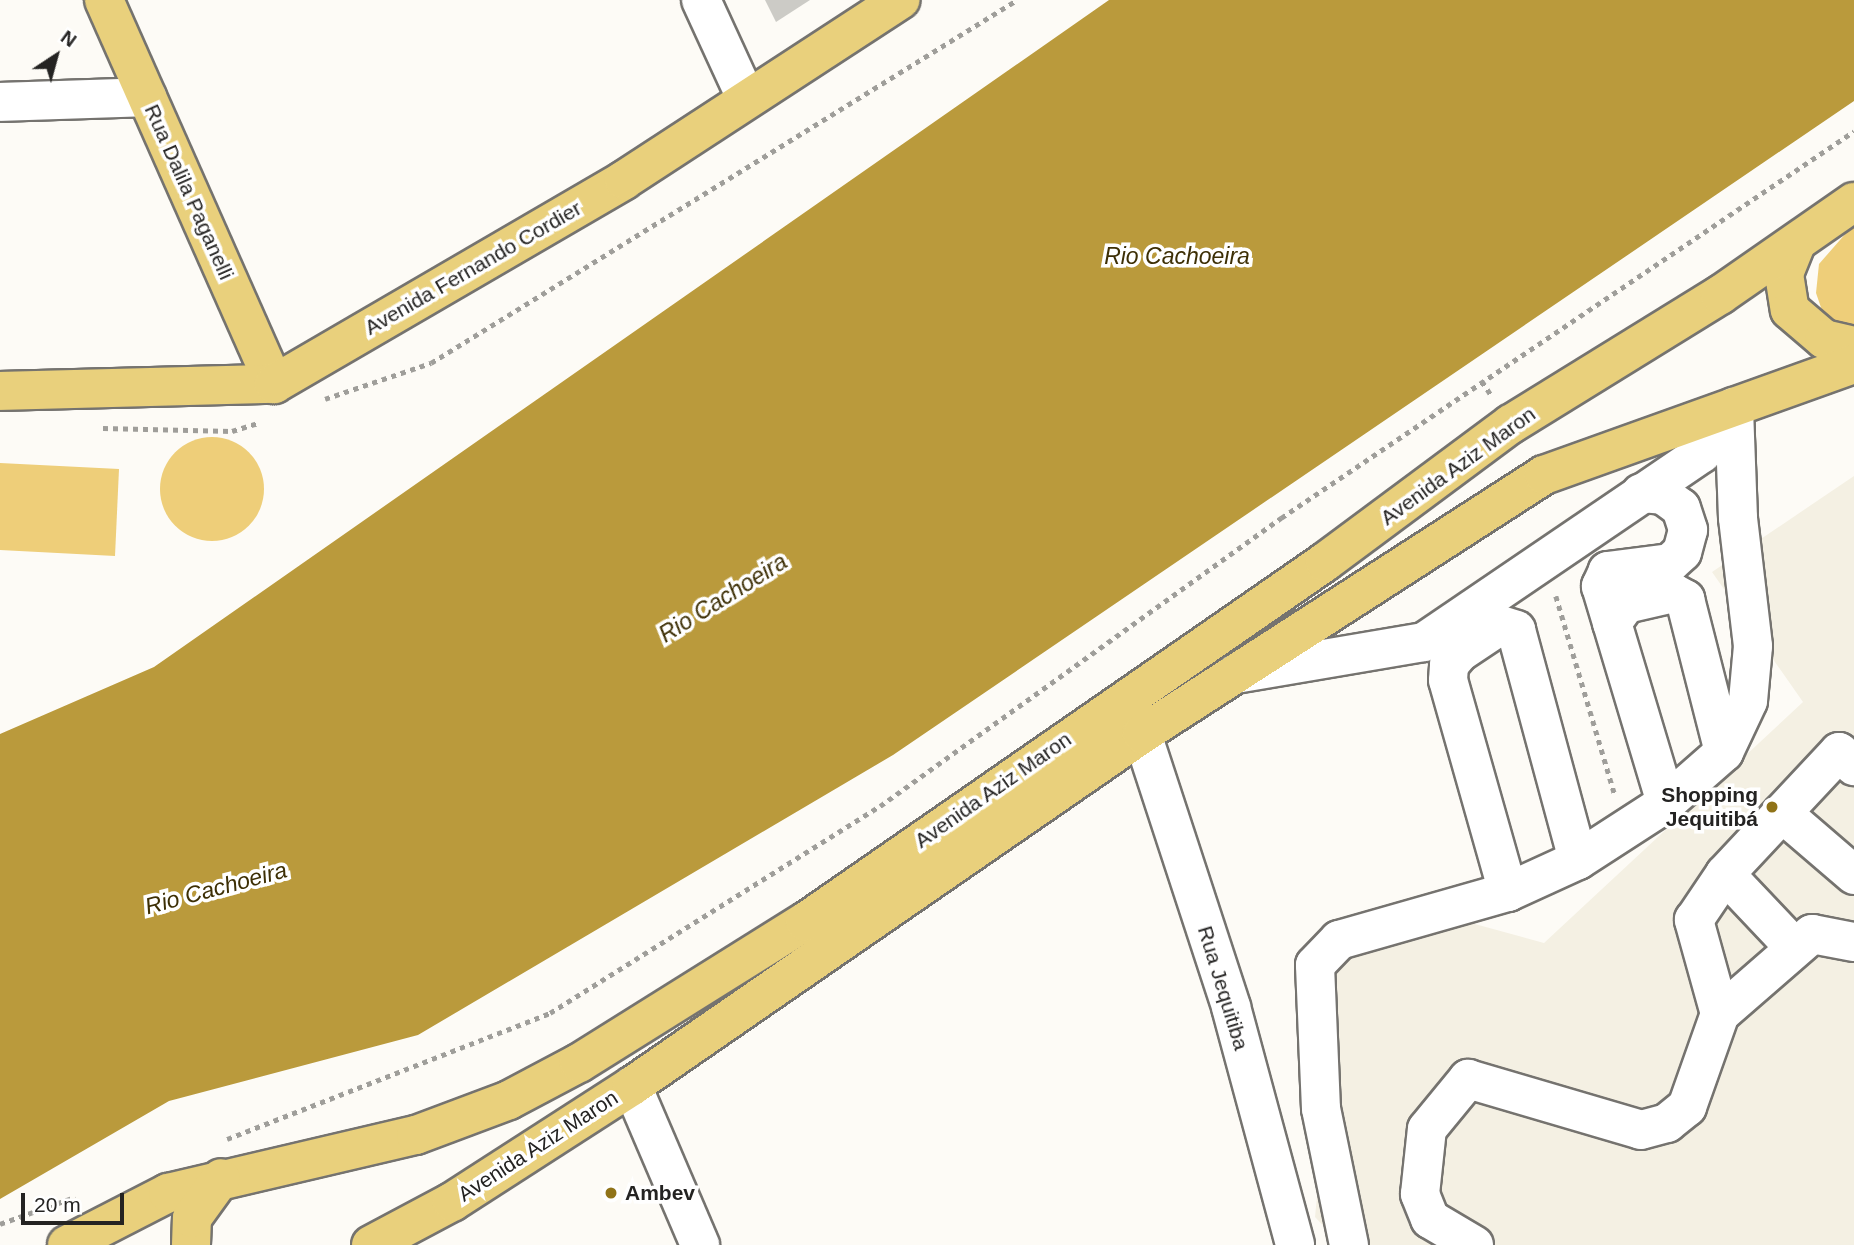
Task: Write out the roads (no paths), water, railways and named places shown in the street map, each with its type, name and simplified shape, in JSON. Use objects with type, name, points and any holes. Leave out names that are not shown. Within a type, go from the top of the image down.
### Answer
[{"type":"main road","name":"Rua Dalila Paganelli","points":[[104,0],[274,384]]},
{"type":"main road","name":"Avenida Fernando Cordier","points":[[0,391],[274,384],[624,180],[900,0]]},
{"type":"main road","name":"Avenida Aziz Maron","points":[[67,1245],[168,1193],[217,1161],[416,1135],[509,1100],[579,1063],[805,922],[1325,562],[1511,424],[1796,244],[1854,202]]},
{"type":"main road","points":[[1796,244],[1784,274],[1790,310],[1824,339],[1854,346]]},
{"type":"main road","name":"Avenida Aziz Maron","points":[[371,1245],[452,1202],[632,1086],[1142,734],[1544,475],[1854,364]]},
{"type":"main road","points":[[191,1245],[192,1218],[217,1161]]},
{"type":"street","points":[[701,0],[746,98]]},
{"type":"street","points":[[0,102],[147,97]]},
{"type":"street","points":[[1235,674],[1424,642],[1702,453],[1734,407]]},
{"type":"street","points":[[1349,1245],[1321,1109],[1315,965],[1339,940],[1508,892],[1578,860],[1667,803],[1724,752],[1748,701],[1753,646],[1733,463],[1734,407]]},
{"type":"street","points":[[1641,493],[1663,495],[1681,508],[1688,530],[1682,552],[1670,563],[1608,571],[1601,586],[1667,803]]},
{"type":"street","points":[[1612,623],[1626,604],[1674,593],[1685,599],[1724,752]]},
{"type":"street","points":[[1508,892],[1448,680],[1449,665],[1459,653],[1501,625],[1516,630],[1578,860]]},
{"type":"street","name":"Rua Jequitiba","points":[[1142,734],[1231,1007],[1290,1243]]},
{"type":"street","points":[[1720,1014],[1694,920],[1725,874],[1839,752],[1854,766]]},
{"type":"street","points":[[1782,813],[1854,875]]},
{"type":"street","points":[[1725,874],[1794,947]]},
{"type":"street","points":[[1475,1245],[1430,1219],[1420,1194],[1427,1129],[1446,1098],[1468,1079],[1642,1130],[1667,1123],[1687,1107],[1720,1014],[1812,934],[1854,942]]},
{"type":"street","points":[[632,1086],[700,1245]]},
{"type":"water","name":"Rio Cachoeira","points":[[1109,0],[1854,0],[1854,101],[893,755],[418,1035],[169,1101],[0,1199],[0,734],[154,667]]},
{"type":"place","name":"Shopping Jequitibá","points":[[1772,807]]},
{"type":"place","name":"Ambev","points":[[611,1193]]}]
